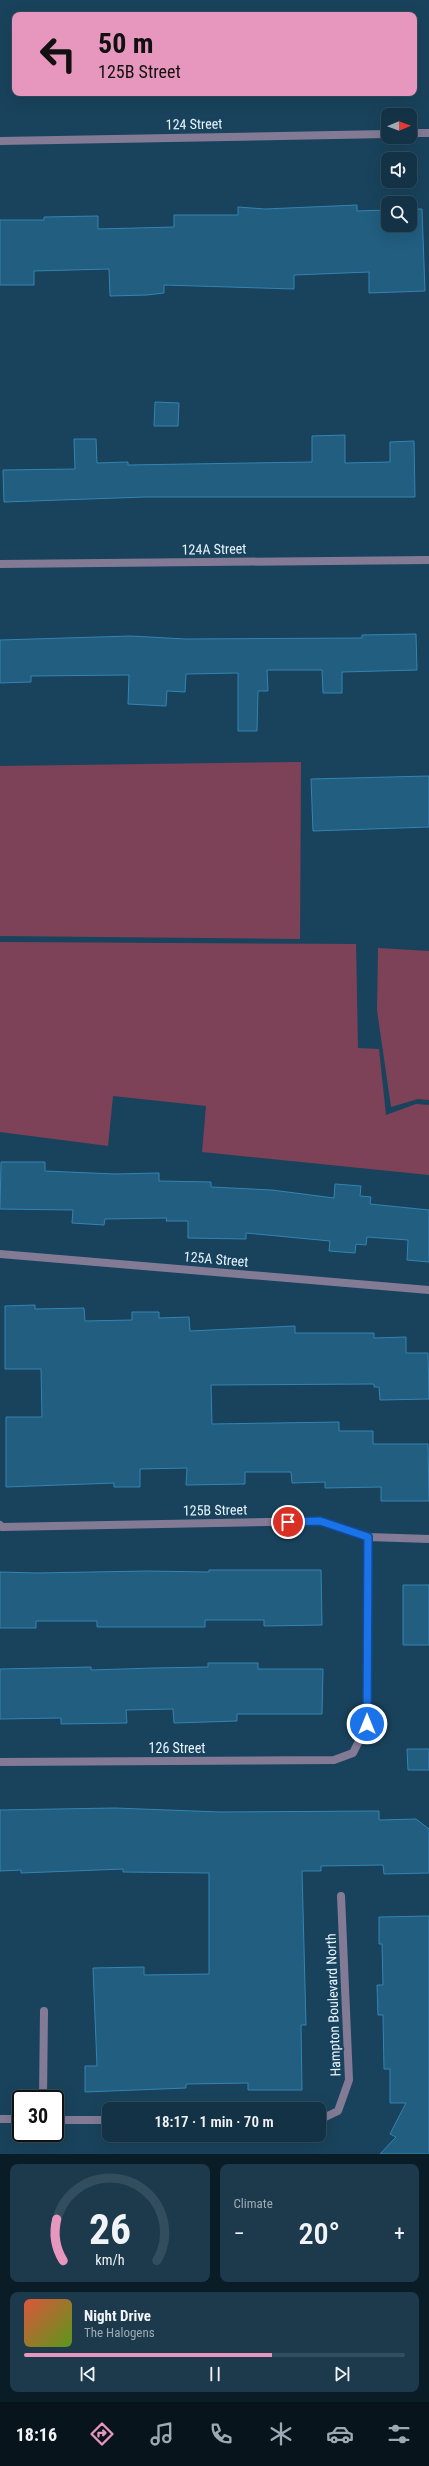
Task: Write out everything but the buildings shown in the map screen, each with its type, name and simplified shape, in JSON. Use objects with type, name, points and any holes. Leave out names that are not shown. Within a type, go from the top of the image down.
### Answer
[{"type":"street","points":[[417,133],[429,133]]},
{"type":"street","name":"124 Street","points":[[0,141],[381,134]]},
{"type":"street","name":"124A Street","points":[[0,564],[429,560]]},
{"type":"street","name":"125A Street","points":[[0,1254],[429,1290]]},
{"type":"street","name":"125B Street","points":[[0,1526],[320,1521],[368,1537],[429,1539]]},
{"type":"street","name":"126 Street","points":[[0,1762],[334,1760],[353,1753],[367,1724],[368,1537]]},
{"type":"street","name":"Hampton Boulevard North","points":[[326,2117],[338,2111],[349,2080],[341,1896]]},
{"type":"street","points":[[43,2090],[44,2011]]},
{"type":"street","points":[[0,2119],[12,2119]]},
{"type":"street","points":[[64,2120],[102,2120]]},
{"type":"shaded area","points":[[301,762],[300,939],[0,936],[0,766]]},
{"type":"shaded area","points":[[0,942],[356,944],[358,1048],[379,1049],[386,1115],[416,1104],[429,1105],[429,1175],[202,1152],[206,1106],[113,1096],[108,1146],[0,1132]]},
{"type":"shaded area","points":[[378,948],[429,951],[429,1100],[418,1099],[391,1107],[377,1010]]},
{"type":"route","points":[[288,1522],[320,1521],[368,1537],[367,1724]]}]
